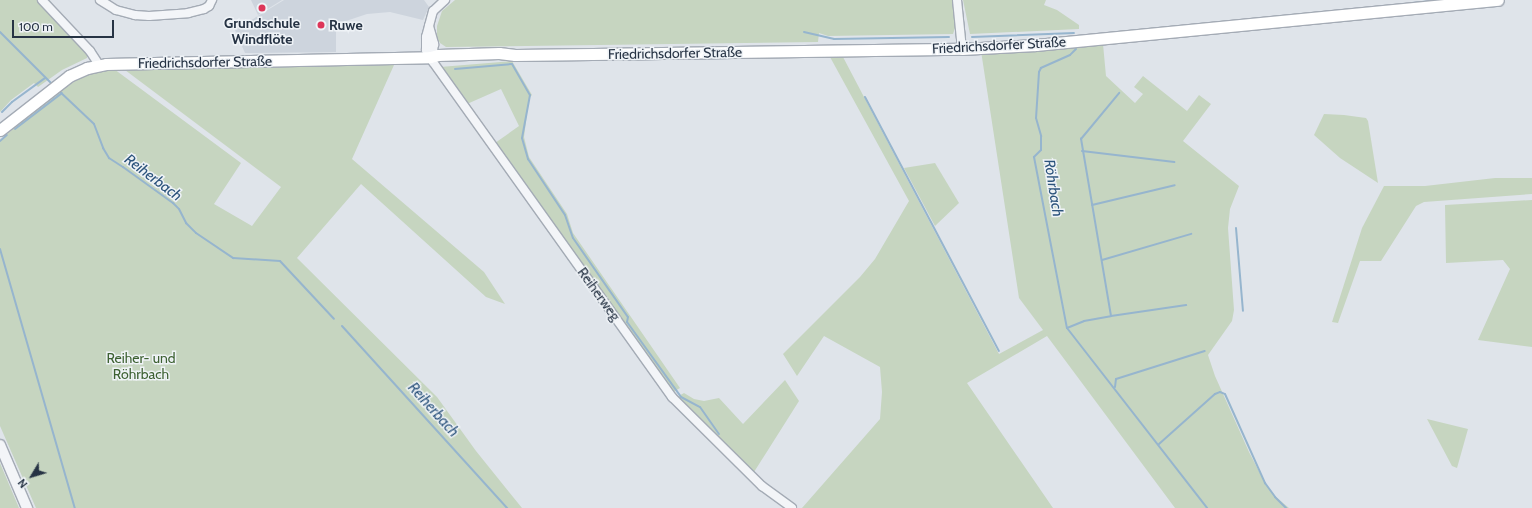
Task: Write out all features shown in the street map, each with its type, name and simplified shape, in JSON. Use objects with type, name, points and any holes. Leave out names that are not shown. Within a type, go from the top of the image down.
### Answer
[{"type":"main road","name":"Friedrichsdorfer Straße","points":[[0,130],[54,86],[79,71],[99,65],[430,57],[449,54],[499,53],[515,55],[962,49],[1067,42],[1498,0]]},
{"type":"street","points":[[42,0],[90,51],[99,65]]},
{"type":"street","points":[[100,0],[116,10],[149,16],[188,13],[204,9],[209,6],[212,0]]},
{"type":"street","points":[[430,57],[434,50],[434,44],[429,25],[433,11],[445,0]]},
{"type":"street","points":[[957,0],[962,49]]},
{"type":"street","name":"Reiherweg","points":[[430,57],[672,397],[762,486],[792,508]]},
{"type":"street","points":[[0,445],[27,508]]},
{"type":"shaded area","name":"Grundschule Windflöte","points":[[251,0],[282,0],[258,15]]},
{"type":"shaded area","points":[[284,0],[424,0],[429,7],[423,20],[390,12],[367,14],[343,22],[336,26],[336,52],[245,53],[235,30]]},
{"type":"green space","points":[[0,0],[37,0],[87,53],[87,58],[62,70],[38,87],[34,83],[11,100],[0,112]]},
{"type":"green space","points":[[455,0],[952,0],[955,28],[953,34],[828,36],[819,33],[818,42],[446,47],[440,43],[437,37],[437,26],[442,11]]},
{"type":"green space","points":[[963,0],[1046,0],[1044,5],[1057,10],[1079,25],[1079,29],[970,34]]},
{"type":"green space","points":[[1103,44],[1106,76],[1135,103],[1143,94],[1134,87],[1143,76],[1187,111],[1199,95],[1211,104],[1183,141],[1239,186],[1230,209],[1228,228],[1234,310],[1232,321],[1208,355],[1215,376],[1249,452],[1265,483],[1276,497],[1289,508],[1175,508],[1047,336],[967,383],[1053,508],[802,508],[880,419],[882,392],[880,367],[824,336],[797,376],[783,354],[860,277],[875,259],[909,201],[830,57],[843,57],[999,354],[1043,330],[1019,298],[981,51],[1035,51]]},
{"type":"green space","points":[[512,61],[532,95],[529,98],[524,137],[529,157],[567,214],[573,233],[680,388],[673,392],[495,143],[519,126],[501,89],[467,104],[440,67]]},
{"type":"green space","name":"Reiher- und Röhrbach","points":[[394,65],[352,159],[484,272],[505,304],[486,297],[361,184],[297,258],[437,397],[476,451],[522,508],[36,508],[0,426],[0,140],[49,99],[84,75],[93,71],[114,69],[241,163],[214,204],[252,226],[281,187],[121,67]]},
{"type":"green space","points":[[1324,114],[1366,118],[1368,121],[1378,183],[1340,158],[1314,135]]},
{"type":"green space","points":[[935,163],[959,203],[935,226],[904,168]]},
{"type":"green space","points":[[1495,178],[1532,178],[1532,194],[1424,202],[1416,206],[1381,261],[1360,261],[1338,323],[1332,322],[1362,228],[1384,186],[1425,186]]},
{"type":"green space","points":[[1532,200],[1532,347],[1478,340],[1510,269],[1503,260],[1446,263],[1445,205]]},
{"type":"green space","points":[[785,380],[799,401],[754,472],[677,397],[684,393],[694,399],[704,401],[719,398],[743,424]]},
{"type":"green space","points":[[1427,419],[1468,429],[1457,468],[1452,466]]},
{"type":"green space","points":[[0,463],[19,508],[0,508]]},
{"type":"waterway","points":[[1412,3],[1441,0]]},
{"type":"waterway","name":"Reiherbach","points":[[0,32],[53,85]]},
{"type":"waterway","name":"Röhrbach","points":[[804,32],[834,39],[949,37]]},
{"type":"waterway","name":"Röhrbach","points":[[972,37],[1074,33]]},
{"type":"waterway","name":"Röhrbach","points":[[1076,49],[1070,55],[1041,68],[1039,72],[1036,118],[1041,136],[1041,150],[1034,157],[1067,328],[1207,508]]},
{"type":"waterway","points":[[455,69],[512,64],[530,95],[522,138],[528,159],[565,215],[573,238],[628,317],[627,322],[681,397],[700,407],[719,434]]},
{"type":"waterway","points":[[2,112],[12,102],[45,78]]},
{"type":"waterway","name":"Reiherbach","points":[[57,89],[94,124],[103,148],[109,158],[173,203],[179,209],[186,223],[196,233],[233,258],[280,261],[334,319]]},
{"type":"waterway","points":[[15,129],[62,93]]},
{"type":"waterway","points":[[1111,316],[1081,139],[1119,93]]},
{"type":"waterway","points":[[865,97],[999,351]]},
{"type":"waterway","points":[[0,141],[7,135]]},
{"type":"waterway","points":[[1082,151],[1174,162]]},
{"type":"waterway","points":[[1092,205],[1175,185]]},
{"type":"waterway","points":[[1236,228],[1243,311]]},
{"type":"waterway","points":[[1102,260],[1191,234]]},
{"type":"waterway","points":[[0,249],[75,508]]},
{"type":"waterway","points":[[1067,328],[1084,321],[1186,305]]},
{"type":"waterway","name":"Reiherbach","points":[[342,326],[507,508]]},
{"type":"waterway","points":[[1115,387],[1116,379],[1205,351]]},
{"type":"waterway","points":[[1159,444],[1215,394],[1220,392],[1225,394],[1265,483],[1275,497],[1286,508]]},
{"type":"place","name":"Grundschule Windflöte","points":[[262,8]]},
{"type":"place","name":"Ruwe","points":[[321,25]]}]
